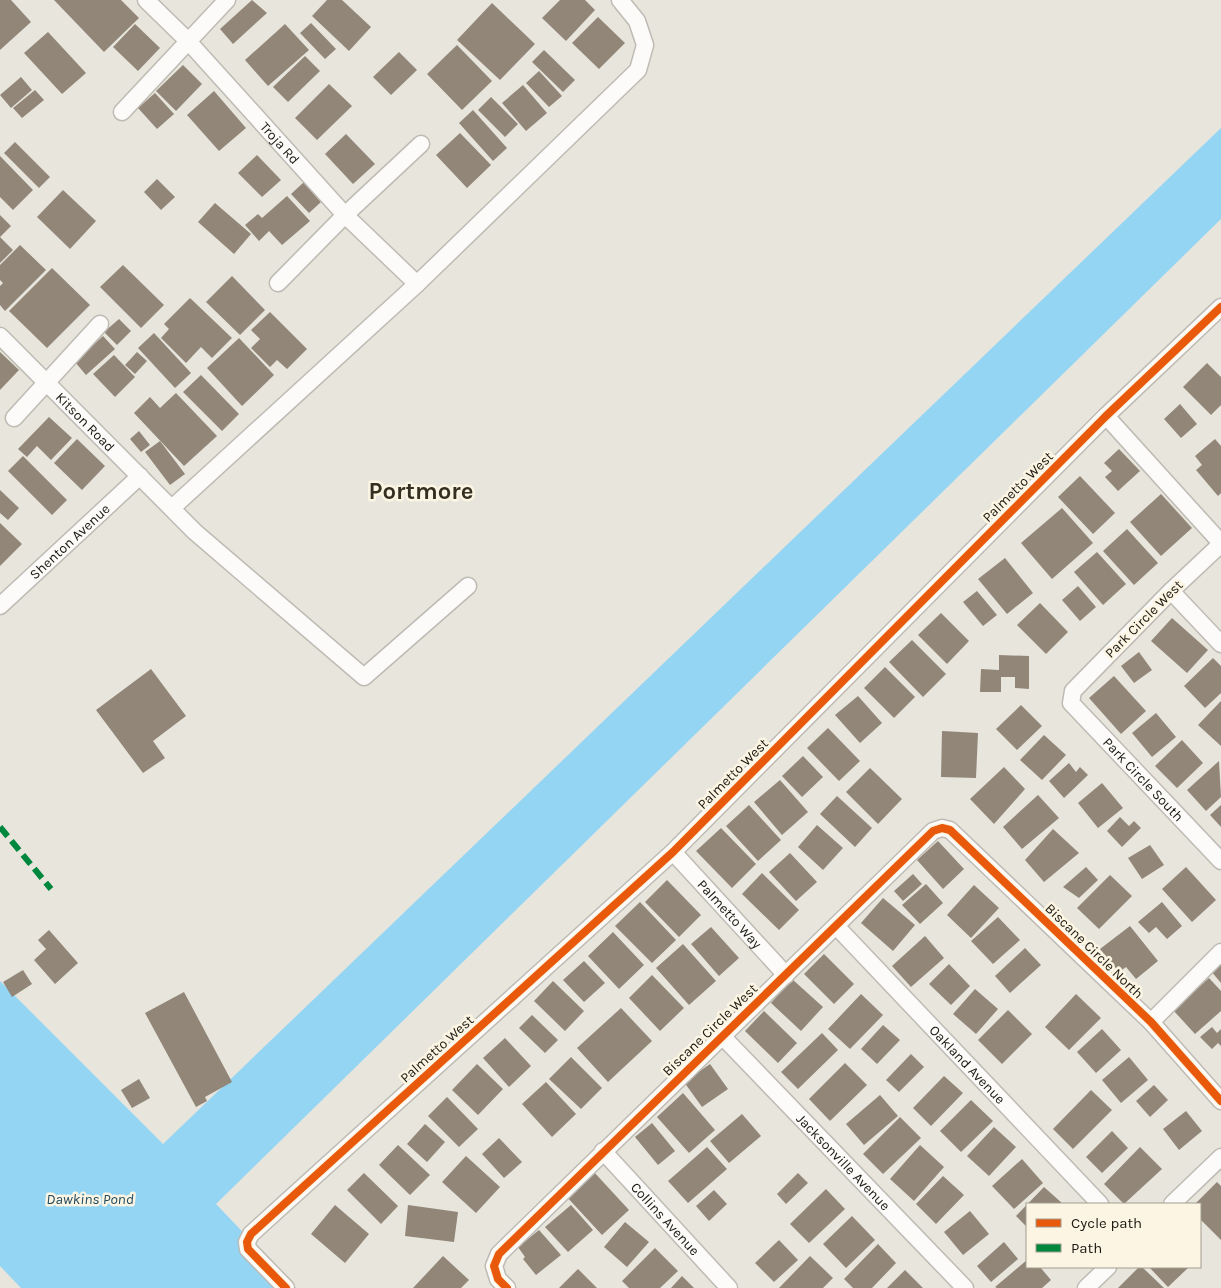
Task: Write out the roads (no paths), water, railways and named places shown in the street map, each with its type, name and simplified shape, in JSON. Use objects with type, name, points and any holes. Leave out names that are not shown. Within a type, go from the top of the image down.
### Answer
[{"type":"street","name":"Troja Rd","points":[[146,0],[187,40],[345,215],[417,284]]},
{"type":"street","points":[[122,112],[187,40],[227,0]]},
{"type":"street","points":[[172,508],[417,284],[638,70],[645,45],[636,21],[620,0]]},
{"type":"street","points":[[278,283],[345,215],[421,144]]},
{"type":"street","name":"Palmetto West","points":[[286,1288],[248,1248],[247,1242],[251,1234],[673,852],[1106,416],[1221,307]]},
{"type":"street","points":[[14,418],[100,324]]},
{"type":"street","name":"Kitson Road","points":[[0,336],[195,532],[364,677],[468,586]]},
{"type":"street","points":[[1106,416],[1221,544]]},
{"type":"street","name":"Shenton Avenue","points":[[0,606],[140,476]]},
{"type":"street","name":"Park Circle West","points":[[1070,697],[1073,691],[1171,591],[1221,544]]},
{"type":"street","points":[[1171,591],[1221,644]]},
{"type":"street","name":"Park Circle South","points":[[1070,697],[1071,703],[1221,861]]},
{"type":"street","name":"Biscane Circle West","points":[[507,1288],[498,1279],[494,1266],[499,1254],[933,831],[942,828]]},
{"type":"street","name":"Biscane Circle North","points":[[942,828],[950,830],[1151,1022],[1221,1101]]},
{"type":"street","name":"Palmetto Way","points":[[673,852],[786,974]]},
{"type":"street","name":"Oakland Avenue","points":[[836,926],[1099,1203]]},
{"type":"street","points":[[1151,1022],[1221,952]]},
{"type":"street","name":"Jacksonville Avenue","points":[[722,1036],[965,1288]]},
{"type":"street","name":"Collins Avenue","points":[[603,1151],[728,1288]]},
{"type":"street","points":[[1173,1203],[1221,1157]]},
{"type":"street","points":[[1090,1287],[1107,1268]]},
{"type":"water","name":"Dawkins Pond","points":[[1221,128],[1221,219],[216,1204],[296,1288],[21,1288],[0,1266],[0,981],[163,1144]]},
{"type":"district","name":"Portmore","points":[[421,491]]}]
